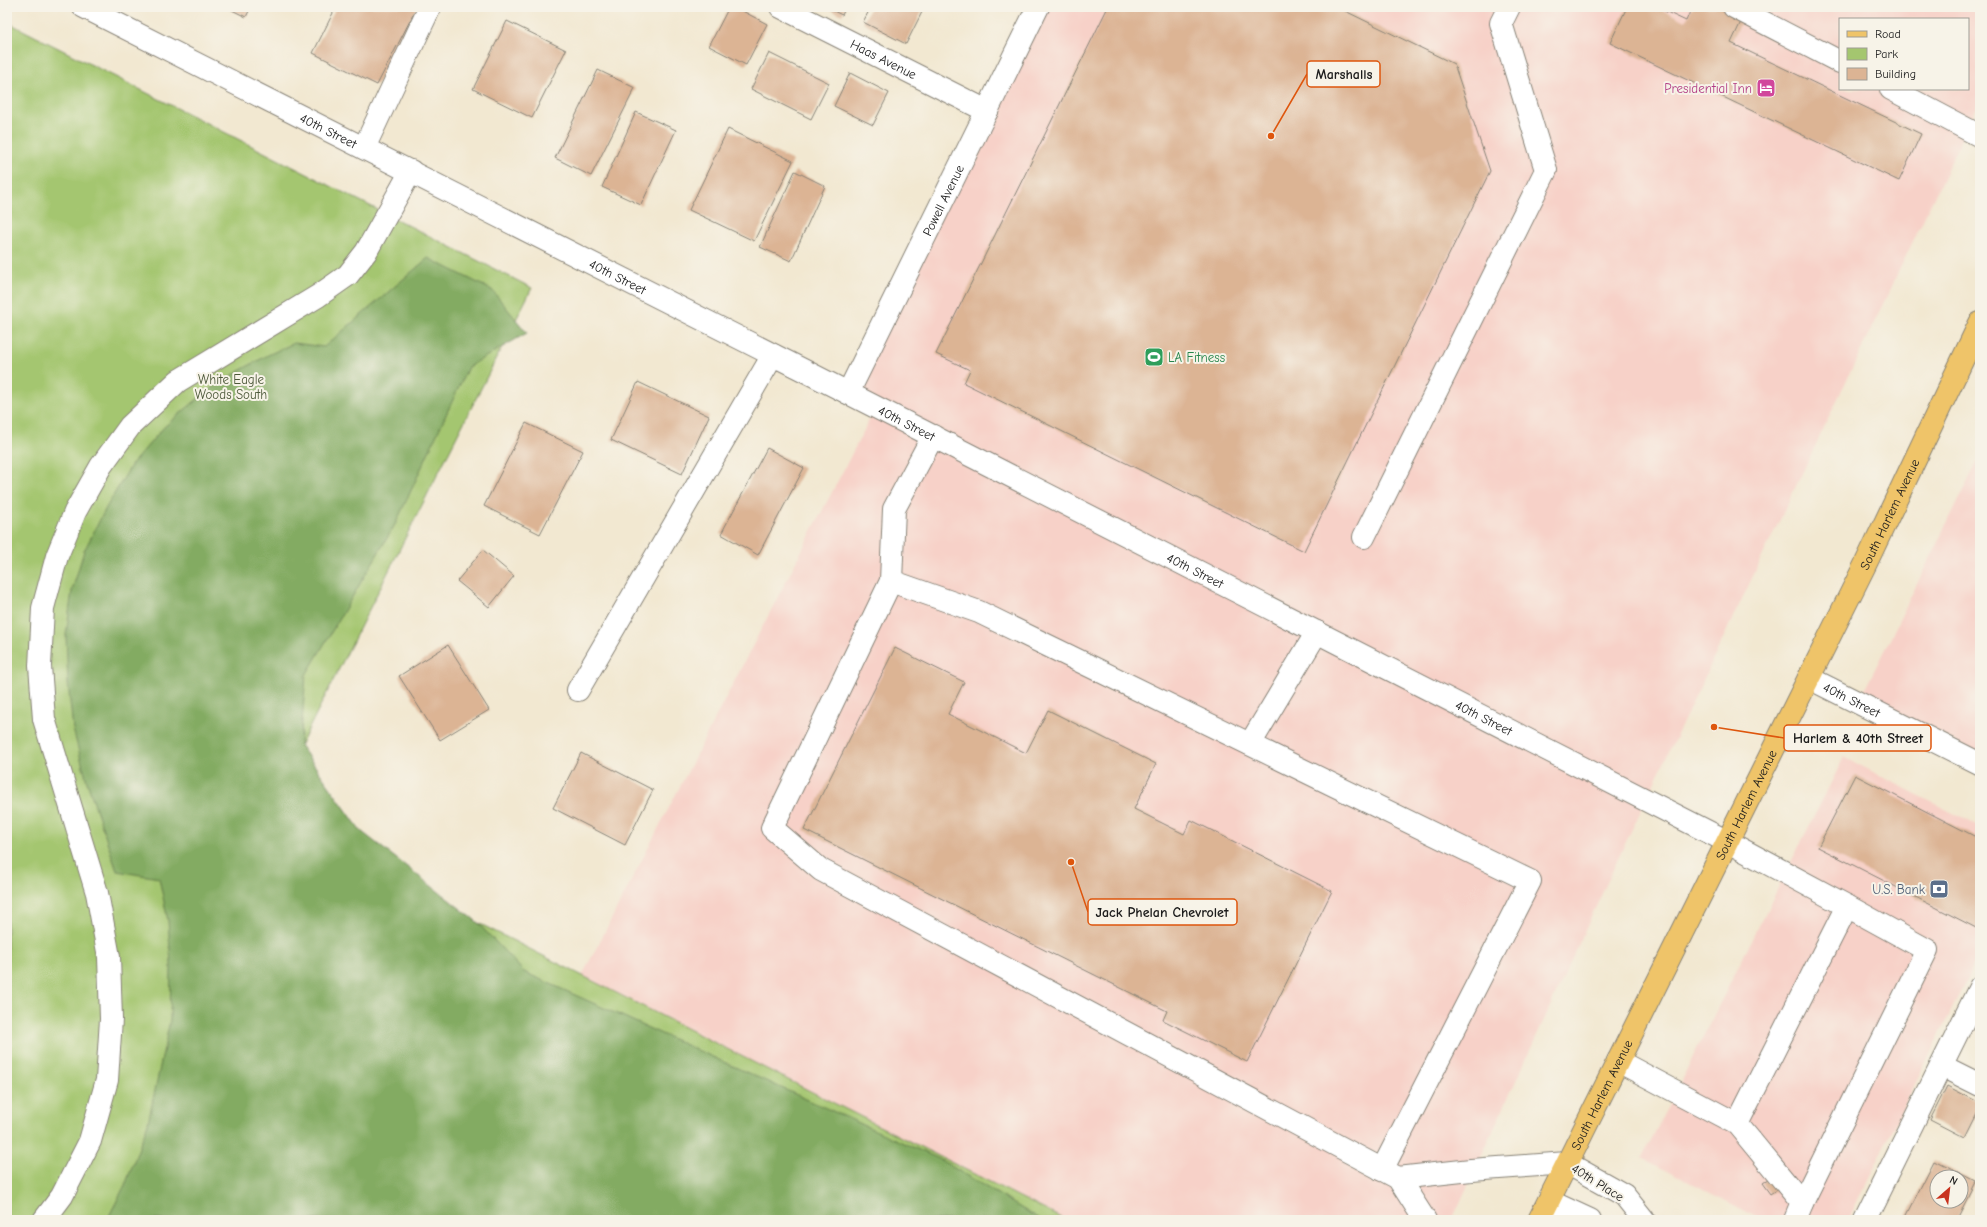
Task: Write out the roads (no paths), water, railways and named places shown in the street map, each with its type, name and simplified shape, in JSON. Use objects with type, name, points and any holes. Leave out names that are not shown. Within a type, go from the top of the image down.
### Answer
[{"type":"main road","name":"South Harlem Avenue","points":[[1539,1220],[1809,678],[1980,323]]},
{"type":"street","name":"40th Street","points":[[84,7],[933,436],[1728,842],[1927,950],[1799,1211]]},
{"type":"street","points":[[364,148],[430,7]]},
{"type":"street","name":"Haas Avenue","points":[[781,7],[987,111]]},
{"type":"street","name":"Powell Avenue","points":[[848,393],[1038,7]]},
{"type":"street","points":[[1364,537],[1546,170],[1501,23],[1509,7]]},
{"type":"street","points":[[1734,7],[1839,61]]},
{"type":"street","points":[[1893,90],[1980,136]]},
{"type":"street","points":[[44,1220],[62,1196],[90,1141],[107,1080],[111,1019],[109,957],[97,893],[44,719],[40,666],[43,608],[57,556],[83,499],[101,466],[130,426],[178,381],[318,296],[348,275],[366,252],[411,171]]},
{"type":"street","points":[[578,690],[773,355]]},
{"type":"street","points":[[933,436],[894,509],[891,581],[772,828],[820,870],[1390,1174],[1425,1220]]},
{"type":"street","points":[[891,581],[979,612],[1530,881],[1390,1174]]},
{"type":"street","points":[[1250,744],[1317,632]]},
{"type":"street","name":"40th Street","points":[[1809,678],[1980,764]]},
{"type":"street","points":[[1737,1124],[1847,906]]},
{"type":"street","points":[[1865,1220],[1980,987]]},
{"type":"street","points":[[1618,1061],[1737,1124],[1799,1211]]},
{"type":"street","points":[[1942,1066],[1980,1085]]},
{"type":"street","points":[[1390,1174],[1567,1163]]},
{"type":"street","name":"40th Place","points":[[1567,1163],[1624,1195],[1644,1220]]},
{"type":"street","points":[[1549,1201],[1590,1220]]},
{"type":"place","name":"Presidential Inn","points":[[1766,88]]},
{"type":"place","name":"Marshalls","points":[[1271,136]]},
{"type":"place","name":"LA Fitness","points":[[1154,357]]},
{"type":"place","name":"Harlem & 40th Street","points":[[1714,727]]},
{"type":"place","name":"Jack Phelan Chevrolet","points":[[1071,862]]},
{"type":"place","name":"U.S. Bank","points":[[1939,889]]},
{"type":"park label","name":"White Eagle Woods South","points":[[231,386]]}]
